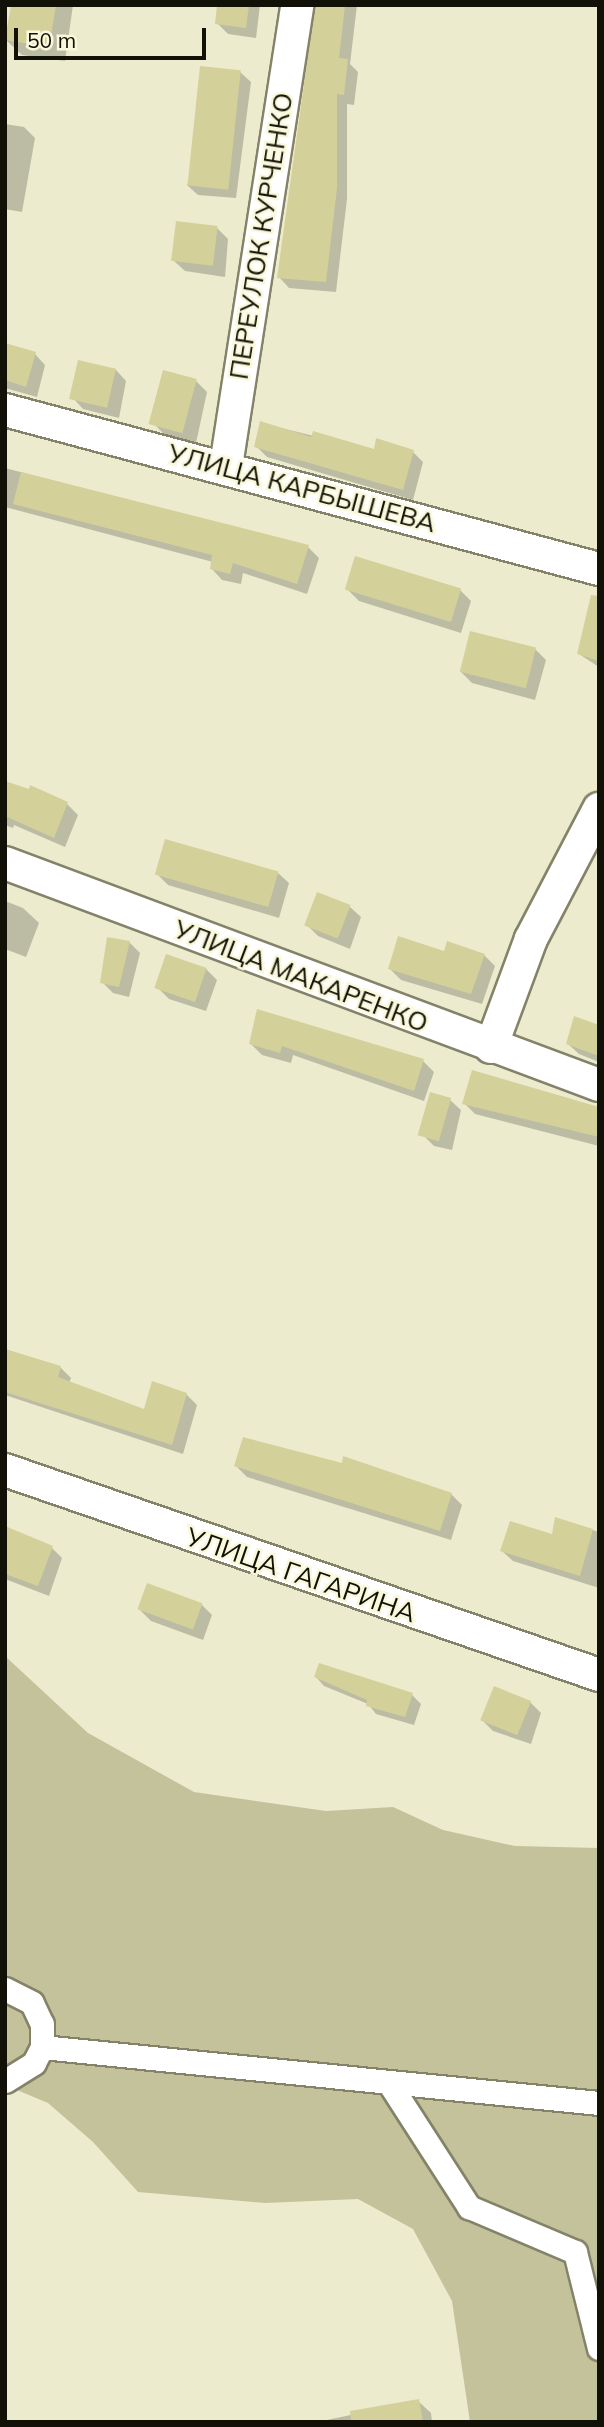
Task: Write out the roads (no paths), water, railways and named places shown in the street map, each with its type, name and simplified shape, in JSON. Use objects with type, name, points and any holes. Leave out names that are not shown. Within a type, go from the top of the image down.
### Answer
[{"type":"street","name":"ПЕРЕУЛОК КУРЧЕНКО","points":[[226,466],[297,5]]},
{"type":"street","name":"УЛИЦА КАРБЫШЕВА","points":[[5,410],[226,466],[599,569]]},
{"type":"street","points":[[491,1048],[531,939],[599,809]]},
{"type":"street","name":"УЛИЦА МАКАРЕНКО","points":[[5,863],[491,1048],[599,1085]]},
{"type":"street","name":"УЛИЦА ГАГАРИНА","points":[[5,1470],[599,1675]]},
{"type":"street","points":[[5,1989],[32,2003],[42,2024],[42,2047],[28,2069],[5,2081]]},
{"type":"street","points":[[42,2047],[599,2103]]},
{"type":"street","points":[[389,2082],[469,2207],[575,2252],[599,2348]]}]
